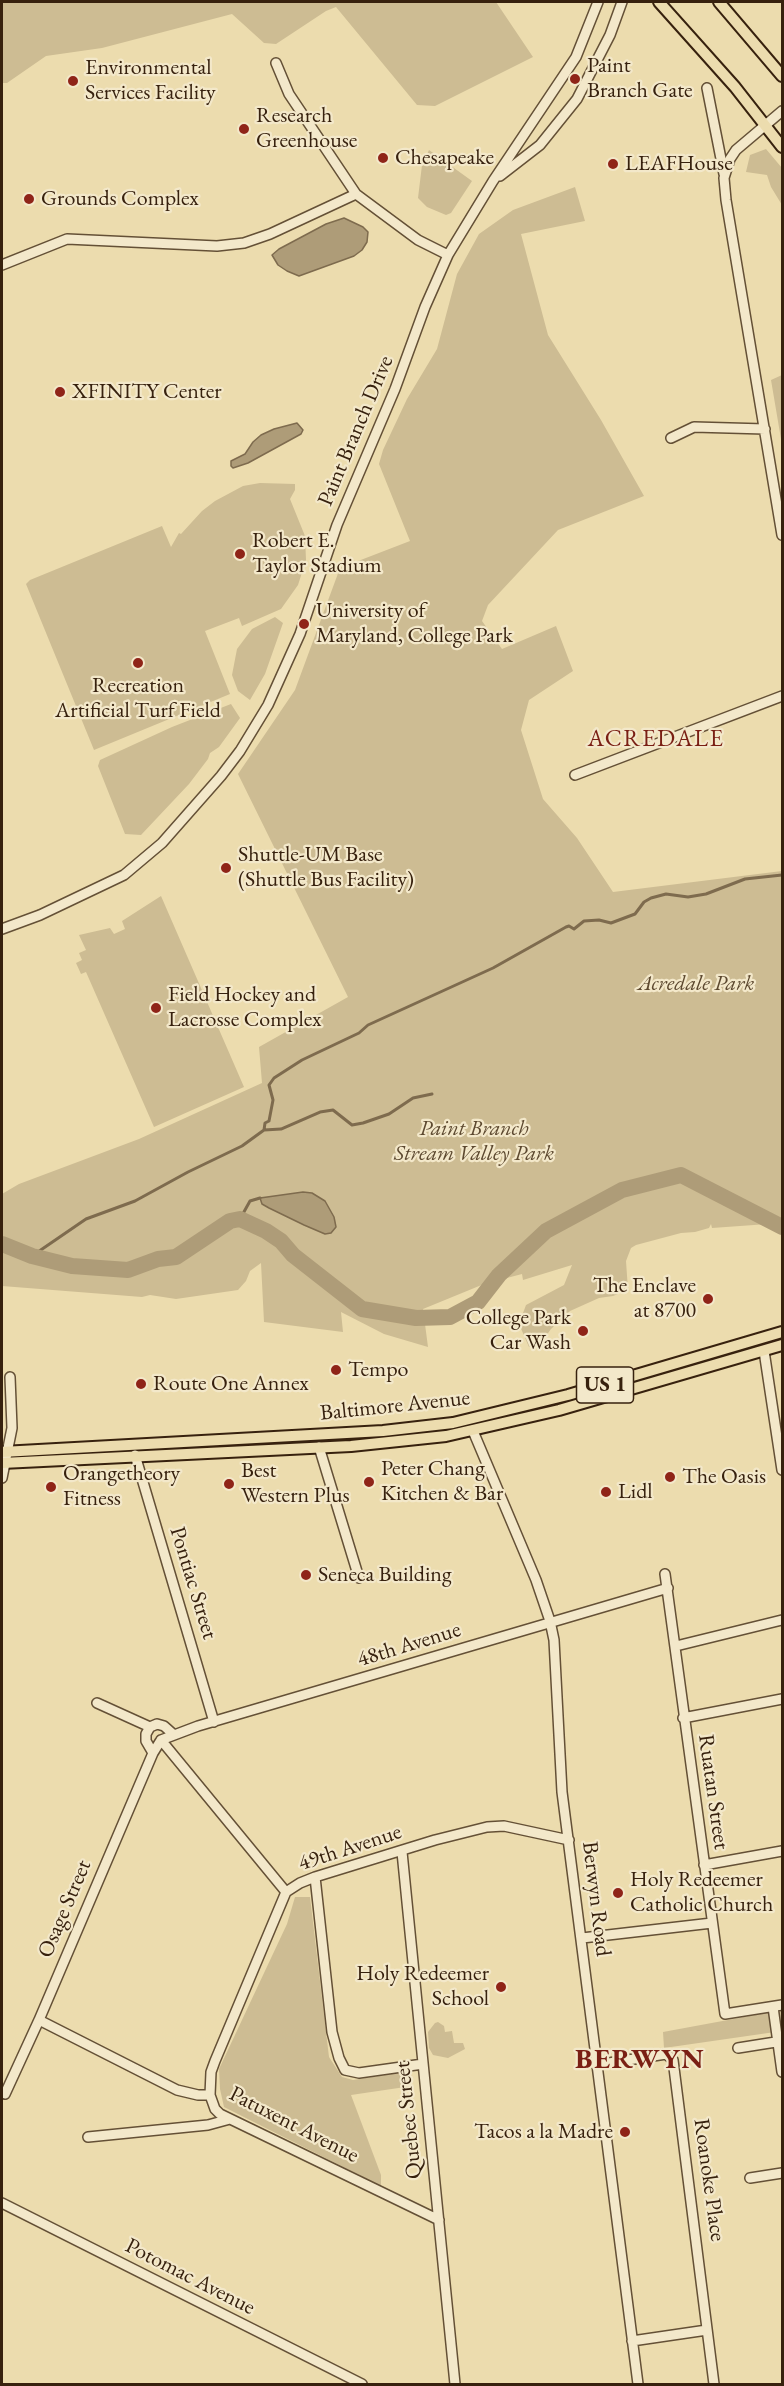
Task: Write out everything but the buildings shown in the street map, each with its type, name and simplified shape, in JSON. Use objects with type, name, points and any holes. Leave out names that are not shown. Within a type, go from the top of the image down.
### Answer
[{"type":"main road","points":[[659,2],[735,87],[783,147]]},
{"type":"main road","points":[[719,2],[783,76]]},
{"type":"main road","name":"Baltimore Avenue","points":[[4,1457],[372,1431],[453,1422],[568,1395],[783,1332]]},
{"type":"main road","name":"Baltimore Avenue","points":[[4,1457],[135,1455],[319,1447],[411,1440],[473,1431],[572,1407],[783,1345]]},
{"type":"street","name":"Paint Branch Drive","points":[[2,929],[40,915],[124,875],[162,843],[240,751],[268,705],[300,634],[337,525],[395,389],[425,308],[448,255],[493,181],[576,57],[598,2]]},
{"type":"street","name":"Paint Branch Drive","points":[[493,181],[540,145],[577,99],[609,35],[622,2]]},
{"type":"street","points":[[276,63],[289,94],[356,194],[418,240],[448,255]]},
{"type":"street","points":[[707,88],[783,535]]},
{"type":"street","points":[[724,178],[733,154],[765,124],[783,111]]},
{"type":"street","points":[[2,265],[67,239],[217,246],[244,243],[280,230],[356,194]]},
{"type":"street","points":[[671,438],[694,427],[765,429]]},
{"type":"street","points":[[575,775],[783,696]]},
{"type":"street","points":[[764,1351],[783,1470]]},
{"type":"street","points":[[2,1478],[12,1419],[10,1377]]},
{"type":"street","name":"Berwyn Road","points":[[473,1431],[536,1580],[550,1621],[556,1655],[562,1792],[638,2385]]},
{"type":"street","points":[[319,1447],[359,1578]]},
{"type":"street","name":"Pontiac Street","points":[[135,1455],[214,1722]]},
{"type":"street","name":"Ruatan Street","points":[[665,1574],[725,2014],[778,2006]]},
{"type":"street","name":"48th Avenue","points":[[161,1740],[173,1734],[668,1588]]},
{"type":"street","points":[[676,1646],[783,1620]]},
{"type":"street","points":[[683,1718],[783,1699]]},
{"type":"street","points":[[98,1703],[150,1727]]},
{"type":"street","points":[[153,1753],[146,1741],[146,1734],[150,1727],[165,1726],[173,1734]]},
{"type":"street","points":[[161,1740],[286,1892]]},
{"type":"street","name":"Osage Street","points":[[4,2094],[39,2020],[153,1753],[161,1740]]},
{"type":"street","name":"49th Avenue","points":[[210,2095],[211,2073],[215,2061],[286,1892],[315,1877],[435,1840],[494,1826],[569,1840]]},
{"type":"street","points":[[704,1865],[783,1851]]},
{"type":"street","name":"Quebec Street","points":[[402,1852],[455,2385]]},
{"type":"street","points":[[315,1877],[332,2032],[345,2070],[359,2073],[423,2064]]},
{"type":"street","points":[[582,1938],[712,1923]]},
{"type":"street","points":[[778,2006],[783,2072]]},
{"type":"street","name":"Patuxent Avenue","points":[[39,2020],[177,2090],[198,2096],[210,2095],[215,2109],[230,2119],[439,2220]]},
{"type":"street","points":[[738,2048],[780,2041]]},
{"type":"street","name":"Roanoke Place","points":[[596,2066],[666,2054],[673,2060],[714,2385]]},
{"type":"street","points":[[88,2137],[208,2125],[230,2119]]},
{"type":"street","points":[[750,2178],[783,2173]]},
{"type":"street","name":"Potomac Avenue","points":[[2,2203],[362,2385]]},
{"type":"street","points":[[632,2341],[707,2330]]},
{"type":"green space","points":[[2,2],[496,2],[533,57],[435,106],[417,105],[336,7],[326,11],[276,44],[264,43],[232,14],[102,48],[46,56],[7,83],[2,83]]},
{"type":"green space","points":[[766,149],[782,168],[782,205],[767,175],[746,172],[750,155]]},
{"type":"green space","points":[[429,150],[472,181],[451,213],[446,215],[427,207],[418,198],[422,165]]},
{"type":"green space","points":[[575,187],[585,221],[521,234],[548,335],[601,420],[644,496],[558,530],[488,605],[482,621],[502,649],[556,626],[573,671],[529,700],[521,730],[543,799],[577,838],[613,892],[782,871],[782,1223],[712,1228],[711,1224],[709,1228],[695,1232],[681,1233],[636,1245],[631,1248],[626,1261],[628,1290],[599,1298],[570,1311],[551,1329],[538,1347],[529,1347],[519,1324],[526,1305],[564,1285],[572,1265],[523,1280],[522,1274],[484,1284],[423,1309],[428,1347],[384,1334],[341,1312],[343,1332],[264,1322],[261,1263],[250,1271],[246,1281],[238,1290],[176,1299],[150,1295],[142,1297],[2,1286],[2,1194],[19,1184],[139,1139],[262,1083],[259,1047],[348,997],[238,774],[295,690],[340,568],[410,541],[379,464],[383,450],[407,399],[437,349],[457,274],[479,234],[513,210]]},
{"type":"green space","points":[[782,375],[782,445],[771,380]]},
{"type":"green space","name":"Recreation Artificial Turf Field","points":[[260,483],[295,484],[295,490],[290,499],[305,536],[306,560],[298,585],[281,609],[242,626],[239,618],[205,631],[230,694],[94,750],[26,584],[30,580],[162,526],[171,547],[179,533],[181,534],[202,511],[215,501],[243,486]]},
{"type":"green space","points":[[275,617],[283,623],[265,674],[250,700],[238,691],[232,675],[237,649],[252,629]]},
{"type":"green space","points":[[231,704],[240,718],[219,747],[210,753],[189,784],[141,835],[125,834],[98,766],[100,760],[172,727]]},
{"type":"green space","name":"Field Hockey and Lacrosse Complex","points":[[161,896],[244,1087],[154,1127],[86,972],[81,974],[76,963],[82,960],[79,953],[86,950],[79,935],[110,928],[114,934],[125,929],[122,921]]},
{"type":"green space","points":[[295,1897],[310,1897],[329,2057],[342,2077],[353,2080],[411,2071],[412,2086],[351,2095],[381,2175],[381,2186],[224,2107],[219,2069],[287,1924]]},
{"type":"green space","points":[[782,2010],[782,2031],[664,2048],[663,2032]]},
{"type":"green space","points":[[438,2022],[444,2026],[445,2032],[452,2031],[454,2043],[463,2043],[465,2049],[448,2058],[433,2055],[429,2048],[428,2032]]},
{"type":"shaded area","points":[[344,218],[368,232],[367,242],[354,256],[299,276],[278,265],[272,255],[279,249],[326,224]]},
{"type":"shaded area","points":[[297,423],[303,430],[301,434],[248,463],[233,468],[231,466],[231,461],[245,454],[261,435]]},
{"type":"shaded area","points":[[303,1192],[312,1193],[325,1201],[334,1217],[336,1227],[331,1233],[325,1234],[269,1208],[262,1204],[260,1198]]},
{"type":"waterway","points":[[264,1130],[265,1123],[269,1121],[273,1100],[269,1085],[274,1078],[302,1060],[359,1033],[368,1025],[493,968],[566,927],[574,929],[584,921],[599,920],[611,923],[635,914],[644,902],[651,898],[666,894],[688,897],[706,894],[745,879],[782,875]]},
{"type":"waterway","points":[[32,1256],[86,1219],[135,1201],[242,1146],[264,1130],[281,1129],[320,1112],[333,1110],[352,1125],[363,1123],[389,1114],[413,1098],[432,1094]]},
{"type":"waterway","points":[[2,1244],[32,1256],[72,1266],[128,1270],[158,1259],[176,1257],[230,1221],[240,1219],[281,1241],[293,1255],[362,1309],[416,1318],[450,1317],[478,1302],[499,1275],[546,1231],[622,1190],[681,1175],[782,1227]]},
{"type":"waterway","points":[[240,1219],[250,1201],[260,1198]]},
{"type":"place","name":"Paint Branch Gate","points":[[575,79]]},
{"type":"place","name":"Environmental Services Facility","points":[[73,81]]},
{"type":"place","name":"Research Greenhouse","points":[[244,129]]},
{"type":"place","name":"Chesapeake","points":[[383,158]]},
{"type":"place","name":"LEAFHouse","points":[[613,164]]},
{"type":"place","name":"Grounds Complex","points":[[29,199]]},
{"type":"place","name":"XFINITY Center","points":[[60,392]]},
{"type":"place","name":"Robert E. Taylor Stadium","points":[[240,554]]},
{"type":"place","name":"University of Maryland, College Park","points":[[304,624]]},
{"type":"place","name":"Recreation Artificial Turf Field","points":[[138,663]]},
{"type":"place","name":"Shuttle-UM Base (Shuttle Bus Facility)","points":[[226,868]]},
{"type":"place","name":"Field Hockey and Lacrosse Complex","points":[[156,1008]]},
{"type":"place","name":"The Enclave at 8700","points":[[708,1299]]},
{"type":"place","name":"College Park Car Wash","points":[[583,1331]]},
{"type":"place","name":"Tempo","points":[[336,1370]]},
{"type":"place","name":"Route One Annex","points":[[141,1384]]},
{"type":"place","name":"The Oasis","points":[[670,1477]]},
{"type":"place","name":"Peter Chang Kitchen & Bar","points":[[369,1482]]},
{"type":"place","name":"Best Western Plus","points":[[229,1484]]},
{"type":"place","name":"Orangetheory Fitness","points":[[51,1487]]},
{"type":"place","name":"Lidl","points":[[606,1492]]},
{"type":"place","name":"Seneca Building","points":[[306,1575]]},
{"type":"place","name":"Holy Redeemer Catholic Church","points":[[618,1893]]},
{"type":"place","name":"Holy Redeemer School","points":[[501,1987]]},
{"type":"place","name":"Tacos a la Madre","points":[[625,2132]]},
{"type":"district","name":"ACREDALE","points":[[656,739]]},
{"type":"district","name":"BERWYN","points":[[640,2060]]},
{"type":"park label","name":"Acredale Park","points":[[696,984]]},
{"type":"park label","name":"Paint Branch Stream Valley Park","points":[[474,1142]]}]
